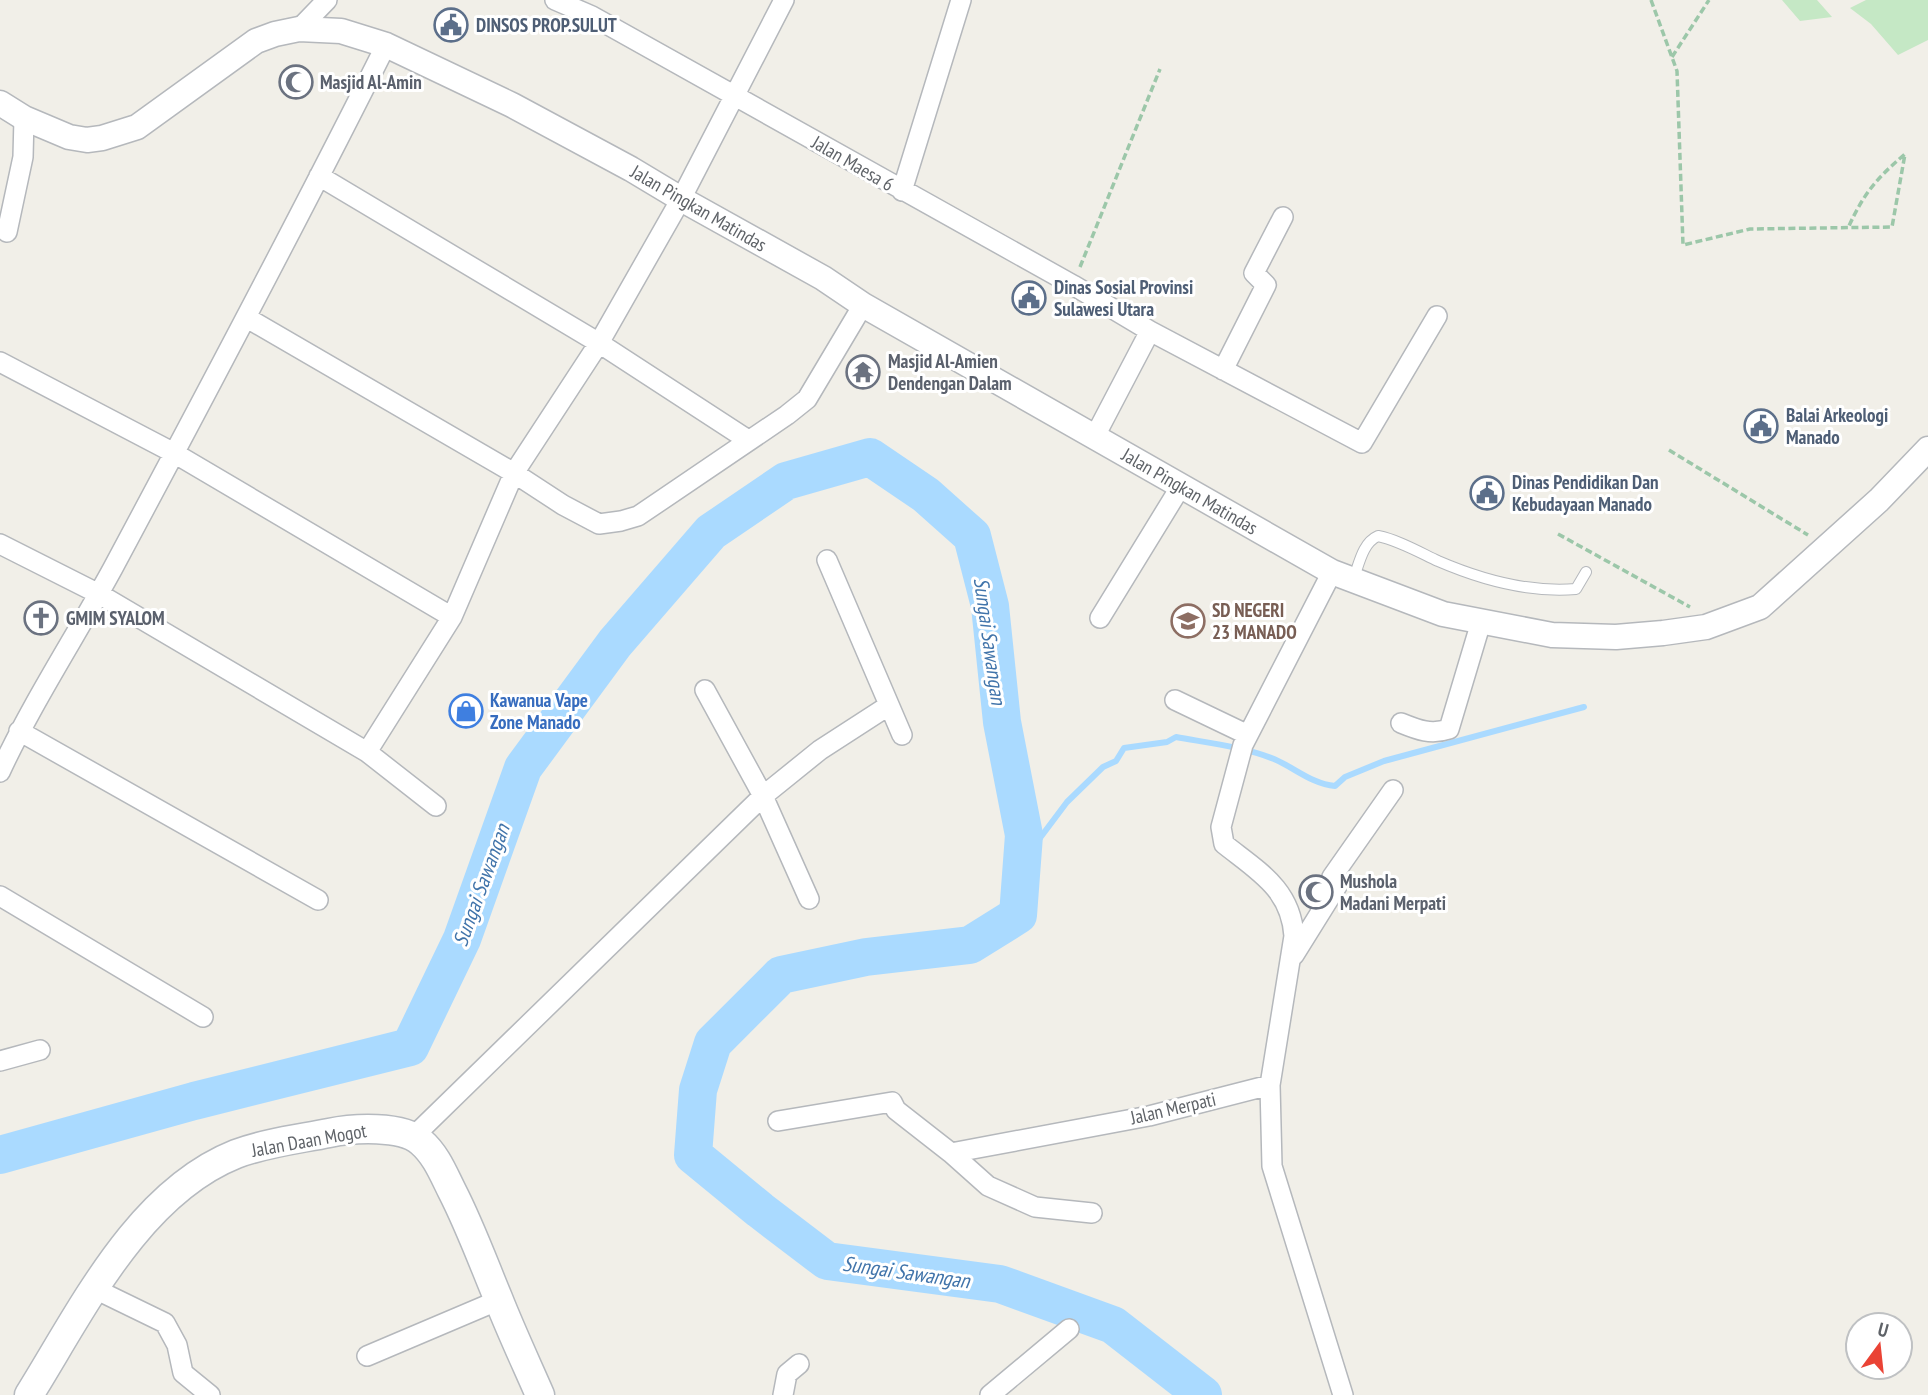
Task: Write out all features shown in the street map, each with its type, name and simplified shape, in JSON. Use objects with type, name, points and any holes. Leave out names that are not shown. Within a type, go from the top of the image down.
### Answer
[{"type":"main road","name":"Jalan Daan Mogot","points":[[29,1395],[93,1288],[114,1259],[172,1192],[200,1172],[237,1154],[346,1129],[374,1128],[414,1136]]},
{"type":"main road","points":[[414,1136],[438,1161],[470,1224],[540,1395]]},
{"type":"street","points":[[299,29],[327,0]]},
{"type":"street","name":"Jalan Maesa 6","points":[[555,0],[594,8],[734,95],[902,191],[1073,285],[1150,331],[1362,443],[1437,316]]},
{"type":"street","points":[[367,752],[452,617],[514,473],[599,342],[681,199],[784,0]]},
{"type":"street","points":[[902,191],[961,0]]},
{"type":"street","name":"Jalan Pingkan Matindas","points":[[0,103],[24,118],[69,137],[87,140],[137,127],[256,41],[275,34],[299,29],[341,31],[386,45],[512,105],[631,169],[823,278],[863,305],[1343,576],[1443,614],[1552,635],[1616,637],[1662,634],[1706,627],[1760,607],[1828,548],[1928,449]]},
{"type":"street","points":[[0,772],[19,732],[99,594],[247,318],[386,45]]},
{"type":"street","points":[[7,232],[23,157],[24,118]]},
{"type":"street","points":[[319,176],[599,342],[748,440]]},
{"type":"street","points":[[1223,370],[1266,285],[1254,273],[1283,217]]},
{"type":"street","points":[[247,318],[598,524],[638,516],[787,415],[807,398],[863,305]]},
{"type":"street","points":[[1095,436],[1150,331]]},
{"type":"street","points":[[0,362],[174,453],[452,617]]},
{"type":"street","points":[[1100,618],[1181,486]]},
{"type":"street","points":[[0,544],[99,594],[367,752],[436,806]]},
{"type":"street","points":[[827,560],[901,734]]},
{"type":"street","points":[[1343,576],[1245,740],[1220,827],[1224,844],[1269,879],[1287,902],[1293,922],[1294,936],[1270,1085],[1272,1166],[1343,1395]]},
{"type":"street","points":[[1401,723],[1420,731],[1437,733],[1449,729],[1481,622]]},
{"type":"street","points":[[705,691],[763,796],[809,899]]},
{"type":"street","points":[[1175,701],[1245,740]]},
{"type":"street","points":[[414,1136],[763,796],[820,750],[888,706]]},
{"type":"street","points":[[19,732],[318,900]]},
{"type":"street","points":[[1290,962],[1337,886],[1332,877],[1393,790]]},
{"type":"street","points":[[2,903],[203,1017]]},
{"type":"street","points":[[0,1061],[40,1050]]},
{"type":"street","name":"Jalan Merpati","points":[[951,1153],[1149,1116],[1270,1085]]},
{"type":"street","points":[[778,1121],[892,1102],[896,1110],[988,1186],[1035,1207],[1092,1213]]},
{"type":"street","points":[[93,1288],[165,1323],[177,1345],[183,1373],[210,1395]]},
{"type":"street","points":[[367,1356],[499,1300]]},
{"type":"street","points":[[990,1395],[1069,1329]]},
{"type":"street","points":[[783,1395],[787,1374],[799,1364]]},
{"type":"lane","points":[[1343,576],[1371,539],[1378,536],[1471,575],[1502,583],[1540,589],[1576,589],[1586,572]]},
{"type":"path","points":[[1651,0],[1677,71],[1684,245],[1750,229],[1848,228],[1892,227],[1905,154],[1877,178],[1860,202],[1848,228]]},
{"type":"path","points":[[1672,57],[1709,0]]},
{"type":"path","points":[[1073,285],[1160,69]]},
{"type":"path","points":[[1669,450],[1828,548]]},
{"type":"path","points":[[1558,534],[1694,609],[1706,627]]},
{"type":"green space","points":[[1782,0],[1817,0],[1832,17],[1800,21]]},
{"type":"green space","points":[[1866,0],[1928,0],[1928,40],[1898,55],[1871,24],[1850,8]]},
{"type":"waterway","name":"Sungai Sawangan","points":[[0,1155],[194,1101],[410,1047],[462,939],[523,768],[615,643],[711,532],[786,481],[870,457],[926,495],[972,536],[990,606],[1002,722],[1024,835],[1018,915],[970,945],[866,957],[781,975],[713,1043],[698,1090],[693,1155],[827,1261],[1000,1284],[1113,1325],[1203,1395]]},
{"type":"waterway","points":[[1022,862],[1067,802],[1103,767],[1116,761],[1124,748],[1167,742],[1176,737],[1214,743],[1263,755],[1311,779],[1335,786],[1345,777],[1384,761],[1584,707]]},
{"type":"place","name":"DINSOS PROP.SULUT","points":[[451,25]]},
{"type":"place","name":"Masjid Al-Amin","points":[[296,82]]},
{"type":"place","name":"Dinas Sosial Provinsi Sulawesi Utara","points":[[1029,298]]},
{"type":"place","name":"Masjid Al-Amien Dendengan Dalam","points":[[863,372]]},
{"type":"place","name":"Balai Arkeologi Manado","points":[[1761,426]]},
{"type":"place","name":"Dinas Pendidikan Dan Kebudayaan Manado","points":[[1487,493]]},
{"type":"place","name":"GMIM SYALOM","points":[[41,618]]},
{"type":"place","name":"SD NEGERI 23 MANADO","points":[[1188,621]]},
{"type":"place","name":"Kawanua Vape Zone Manado","points":[[466,711]]},
{"type":"place","name":"Mushola Madani Merpati","points":[[1316,892]]}]
